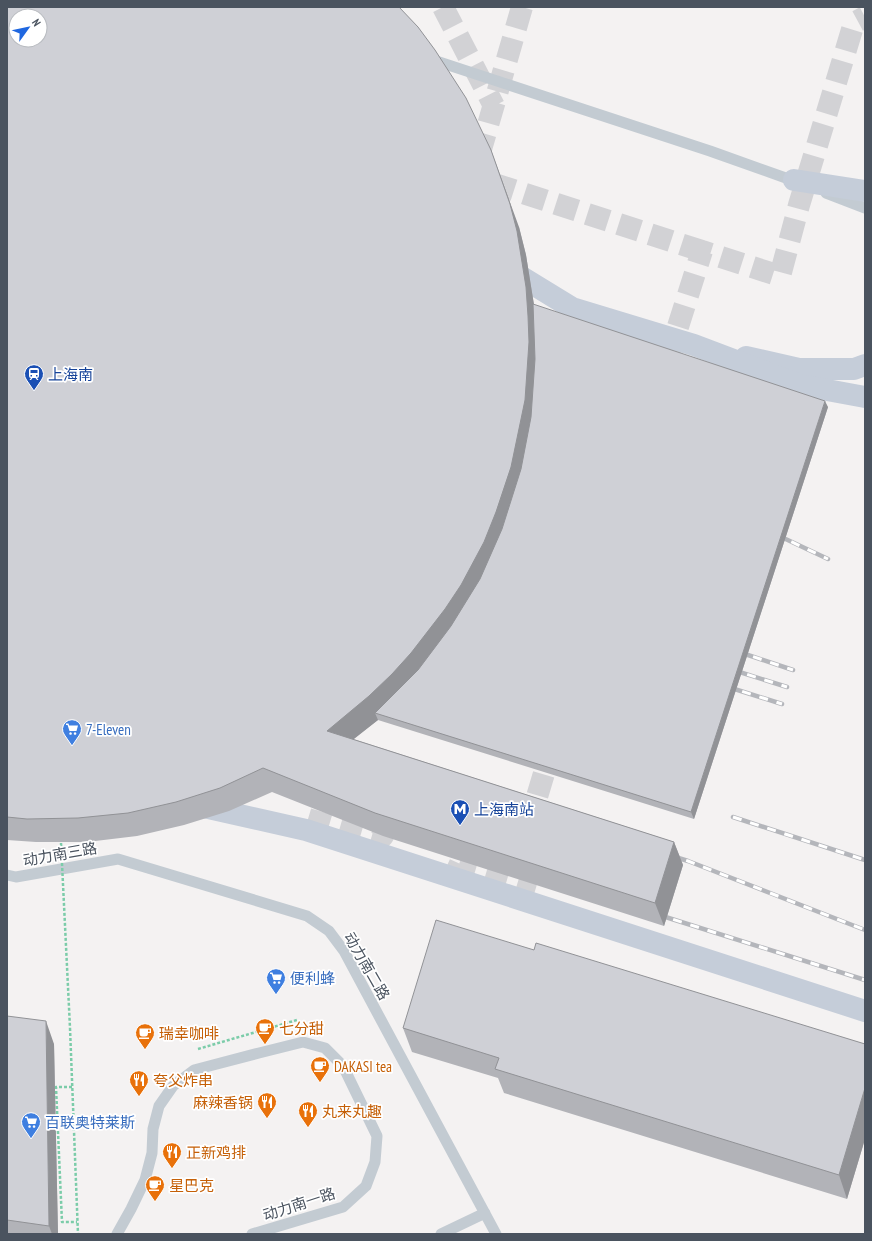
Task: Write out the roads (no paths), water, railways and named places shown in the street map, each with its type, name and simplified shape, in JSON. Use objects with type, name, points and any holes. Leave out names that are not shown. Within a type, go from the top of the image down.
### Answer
[{"type":"main road","points":[[794,180],[865,191]]},
{"type":"main road","points":[[491,259],[572,308],[694,345],[800,385],[865,397]]},
{"type":"main road","points":[[694,345],[799,369],[854,369],[865,364]]},
{"type":"main road","points":[[216,791],[183,806],[306,830],[865,1011]]},
{"type":"lane","points":[[417,55],[794,180],[865,208]]},
{"type":"lane","name":"动力南三路","points":[[7,874],[16,877],[118,859]]},
{"type":"lane","name":"动力南二路","points":[[118,859],[307,916],[329,931],[344,950],[496,1234]]},
{"type":"lane","name":"动力南一路","points":[[116,1234],[131,1209],[145,1180],[152,1153],[153,1129],[159,1106],[173,1086],[194,1070],[260,1053],[304,1042],[324,1048],[343,1066],[377,1136],[375,1162],[366,1186],[343,1207],[252,1234]]},
{"type":"lane","points":[[441,1234],[485,1213]]},
{"type":"tunnel","points":[[443,7],[494,106]]},
{"type":"tunnel","points":[[522,7],[473,177],[702,251]]},
{"type":"tunnel","points":[[668,358],[702,251],[780,276],[799,205],[854,23],[865,17]]},
{"type":"tunnel","points":[[528,827],[553,743]]},
{"type":"tunnel","points":[[308,819],[379,840],[383,836],[395,808]]},
{"type":"tunnel","points":[[472,834],[473,835],[458,868],[535,891]]},
{"type":"railway","points":[[775,534],[828,559]]},
{"type":"railway","points":[[736,651],[793,670]]},
{"type":"railway","points":[[730,669],[787,687]]},
{"type":"railway","points":[[725,686],[782,704]]},
{"type":"railway","points":[[733,817],[865,860]]},
{"type":"railway","points":[[669,855],[865,930]]},
{"type":"railway","points":[[656,914],[865,980]]},
{"type":"place","name":"上海南","points":[[34,391]]},
{"type":"place","name":"7-Eleven","points":[[72,746]]},
{"type":"place","name":"上海南站","points":[[460,826]]},
{"type":"place","name":"便利蜂","points":[[276,995]]},
{"type":"place","name":"七分甜","points":[[265,1045]]},
{"type":"place","name":"瑞幸咖啡","points":[[145,1050]]},
{"type":"place","name":"DAKASI tea","points":[[320,1083]]},
{"type":"place","name":"夸父炸串","points":[[139,1097]]},
{"type":"place","name":"麻辣香锅","points":[[267,1119]]},
{"type":"place","name":"丸来丸趣","points":[[308,1128]]},
{"type":"place","name":"百联奥特莱斯","points":[[31,1139]]},
{"type":"place","name":"正新鸡排","points":[[172,1169]]},
{"type":"place","name":"星巴克","points":[[155,1202]]}]
